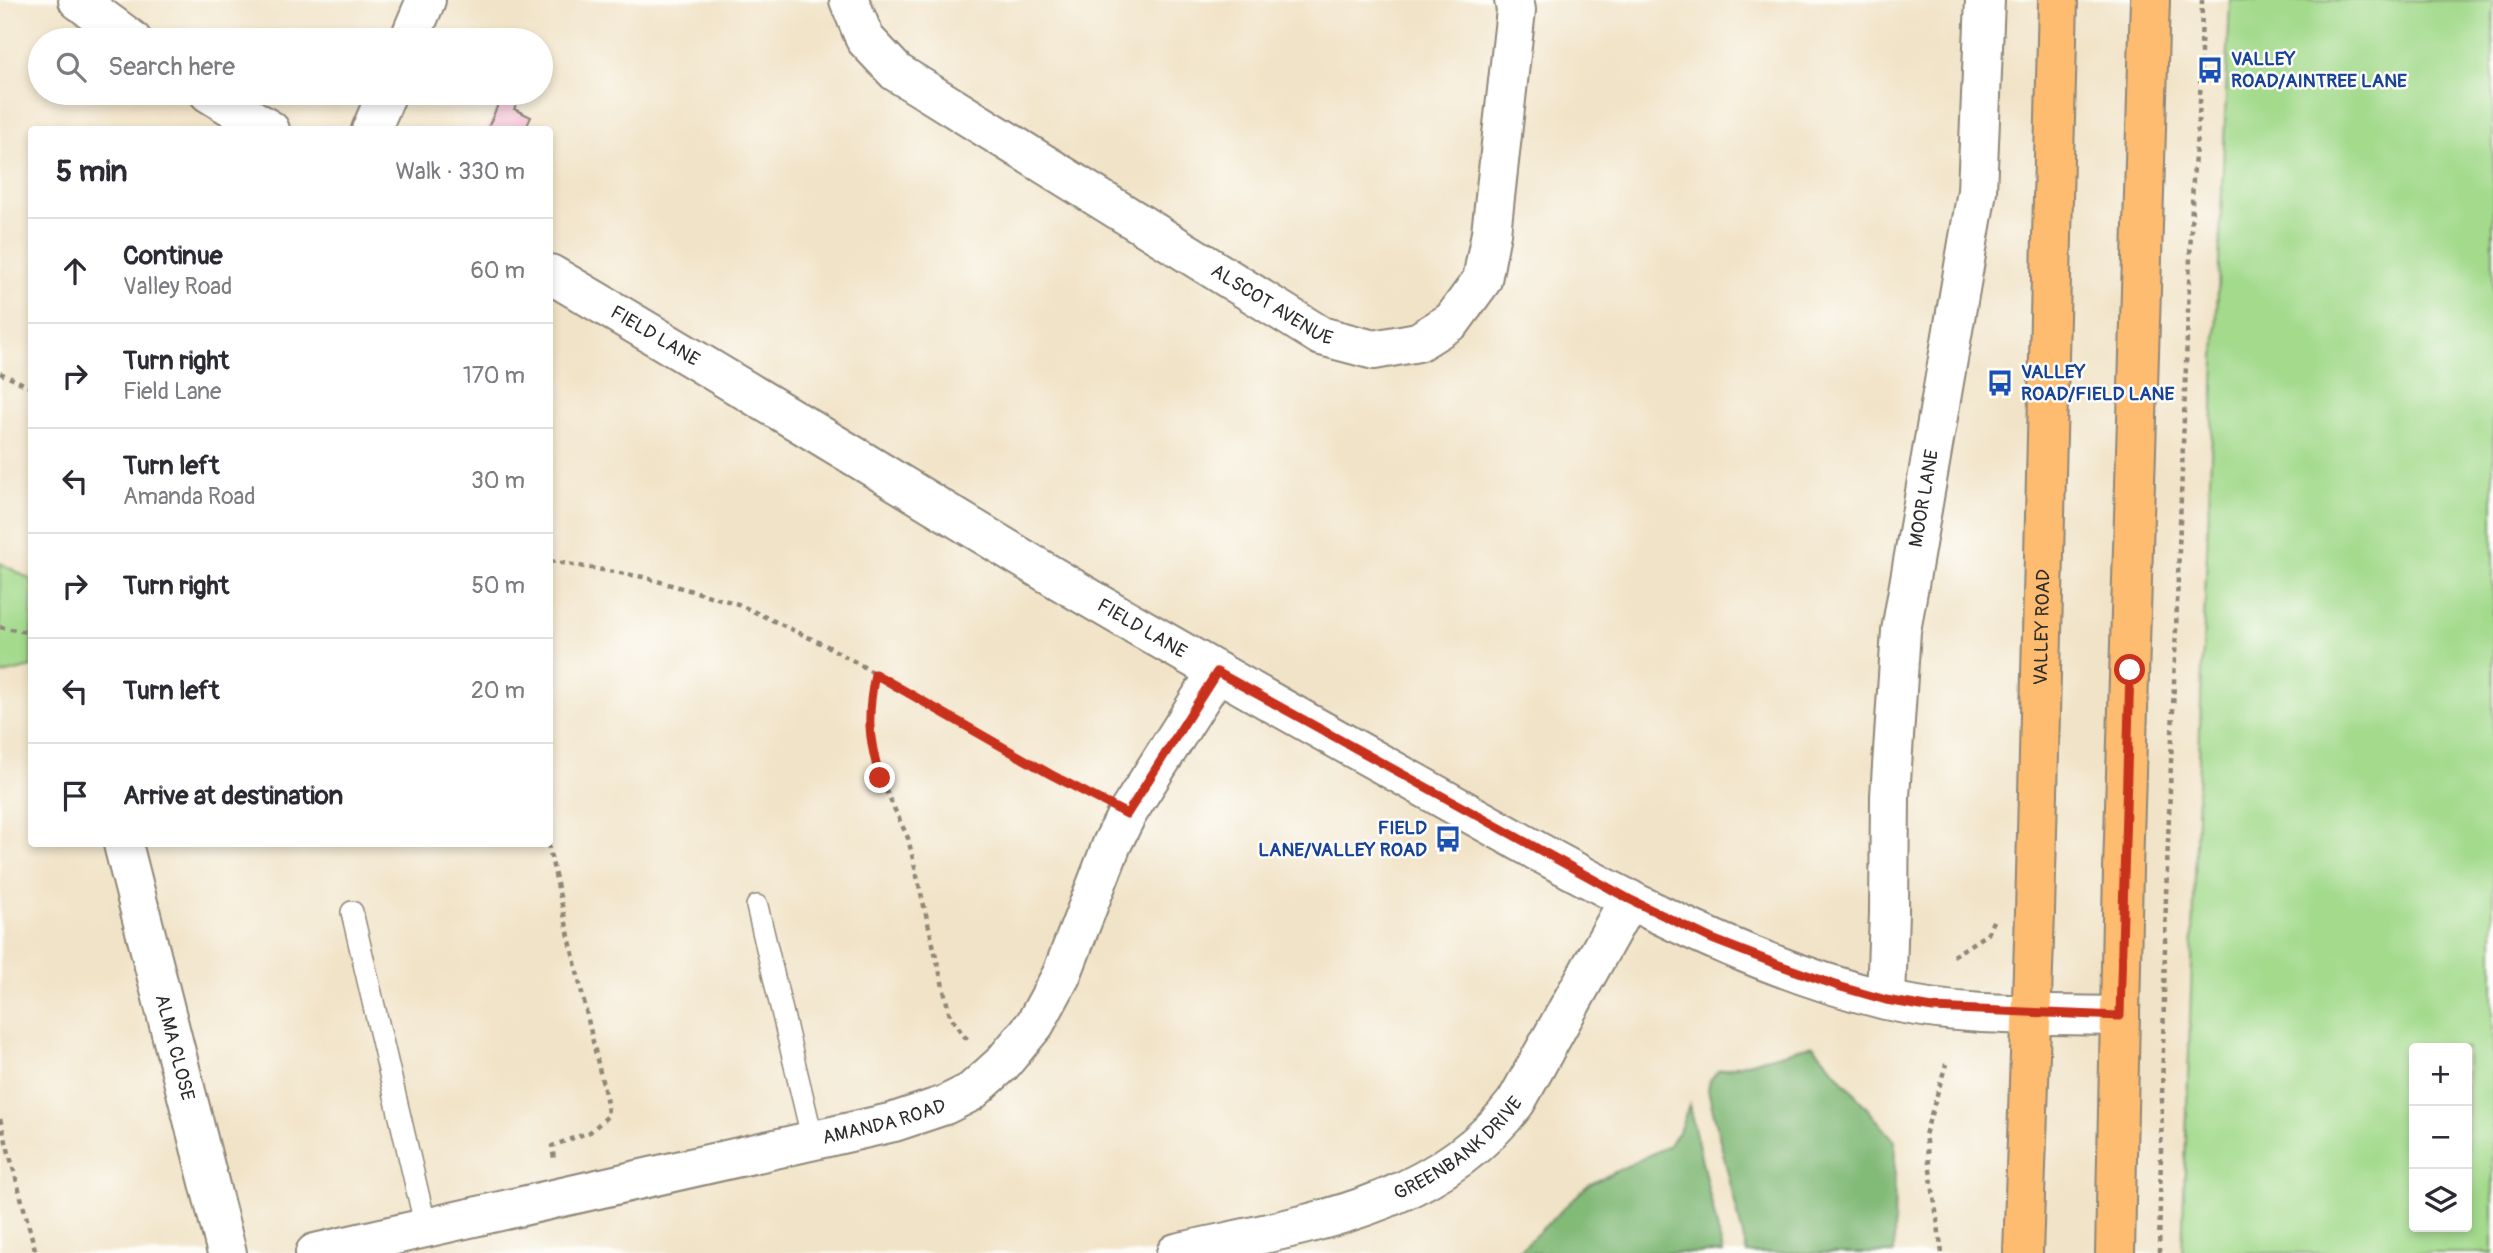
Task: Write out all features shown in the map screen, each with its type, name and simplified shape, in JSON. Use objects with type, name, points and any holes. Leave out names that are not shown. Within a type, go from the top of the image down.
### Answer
[{"type":"main road","name":"VALLEY ROAD","points":[[2023,1253],[2035,912],[2058,0]]},
{"type":"main road","points":[[2115,1253],[2150,0]]},
{"type":"street","points":[[78,0],[116,28]]},
{"type":"street","points":[[414,28],[426,0]]},
{"type":"street","name":"ALSCOT AVENUE","points":[[849,0],[865,39],[896,72],[1321,336],[1374,350],[1418,342],[1452,321],[1482,280],[1491,233],[1516,10],[1514,0]]},
{"type":"street","name":"MOOR LANE","points":[[1886,1000],[1890,796],[1901,631],[1977,191],[1985,0]]},
{"type":"street","points":[[229,105],[264,126]]},
{"type":"street","points":[[373,126],[382,105]]},
{"type":"street","name":"FIELD LANE","points":[[553,276],[1217,672],[1629,899],[1712,939],[1841,987],[1886,1000],[1950,1010],[2120,1016]]},
{"type":"street","name":"AMANDA ROAD","points":[[315,1253],[894,1122],[945,1105],[971,1092],[1002,1064],[1035,1024],[1061,976],[1112,844],[1127,814],[1217,672]]},
{"type":"street","name":"ALMA CLOSE","points":[[124,847],[228,1253]]},
{"type":"street","name":"GREENBANK DRIVE","points":[[1176,1253],[1363,1208],[1425,1182],[1480,1143],[1516,1102],[1629,899]]},
{"type":"lane","points":[[757,906],[813,1141]]},
{"type":"lane","points":[[352,912],[426,1228]]},
{"type":"path","points":[[2159,1253],[2166,895],[2193,178],[2200,104],[2202,0]]},
{"type":"path","points":[[0,373],[28,386]]},
{"type":"path","points":[[553,562],[642,577],[738,604],[829,647],[1050,774],[1127,814]]},
{"type":"path","points":[[0,627],[28,632]]},
{"type":"path","points":[[875,674],[869,705],[870,742],[880,778],[908,838],[950,1016],[964,1037],[1002,1064]]},
{"type":"path","points":[[549,847],[608,1116],[590,1132],[552,1146],[561,1197]]},
{"type":"path","points":[[1953,956],[1987,934],[1999,909]]},
{"type":"path","points":[[1942,1253],[1925,1135],[1945,1064]]},
{"type":"path","points":[[0,1119],[36,1253]]},
{"type":"green space","points":[[2230,0],[2493,0],[2493,1253],[2182,1253],[2202,671]]},
{"type":"green space","points":[[0,563],[28,578],[28,668],[0,675]]},
{"type":"green space","points":[[1813,1045],[1895,1141],[1894,1253],[1747,1253],[1708,1090],[1710,1080],[1718,1071]]},
{"type":"green space","points":[[1689,1105],[1723,1253],[1517,1253],[1588,1185],[1668,1146],[1680,1129]]},
{"type":"building","points":[[498,105],[516,105],[514,109],[531,117],[527,126],[489,126]]},
{"type":"place","name":"VALLEY ROAD/AINTREE LANE","points":[[2210,70]]},
{"type":"place","name":"VALLEY ROAD/FIELD LANE","points":[[2000,383]]},
{"type":"place","name":"FIELD LANE/VALLEY ROAD","points":[[1448,839]]},
{"type":"route","points":[[880,778],[870,742],[869,705],[875,674],[1050,774],[1127,814],[1217,672],[1629,899],[1712,939],[1779,965],[1886,1000],[1933,1008],[2120,1016],[2130,670]]}]
